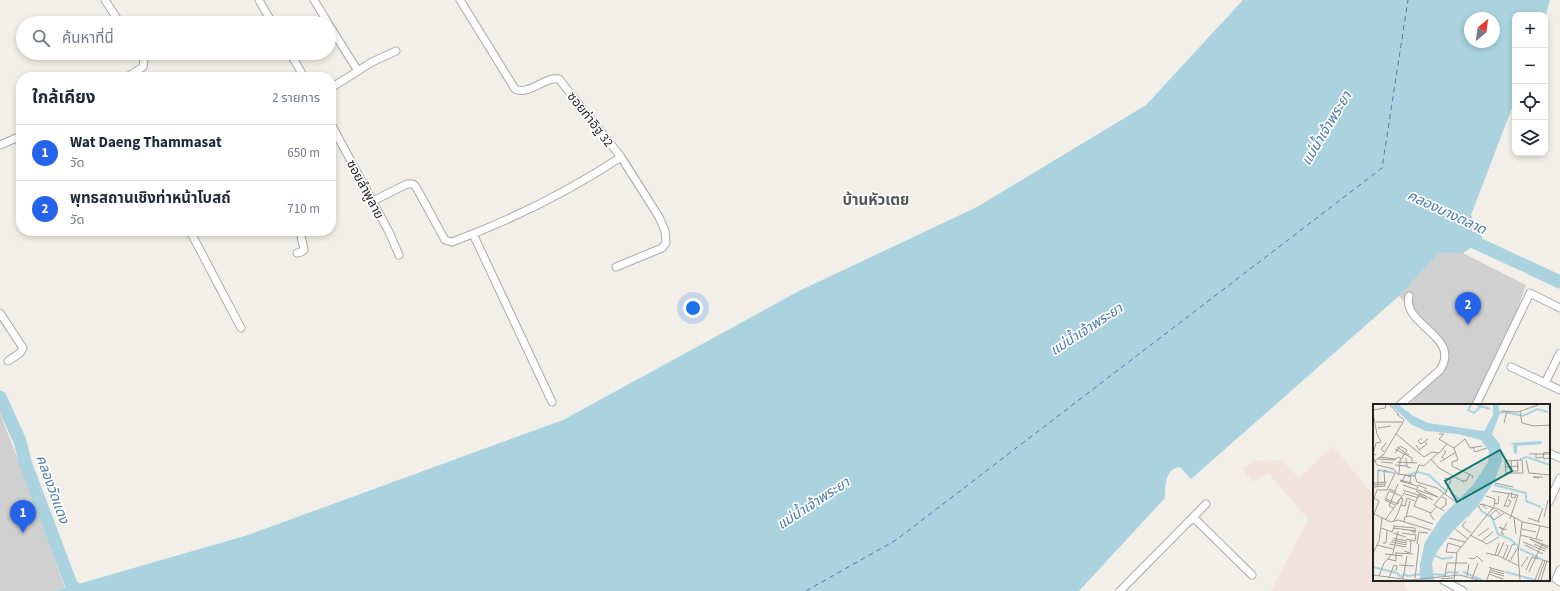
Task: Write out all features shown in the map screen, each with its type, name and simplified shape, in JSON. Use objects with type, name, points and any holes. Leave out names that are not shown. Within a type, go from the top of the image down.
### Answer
[{"type":"street","points":[[105,0],[115,16]]},
{"type":"street","points":[[259,0],[268,16]]},
{"type":"street","points":[[314,0],[323,16]]},
{"type":"street","name":"ซอยท่าอิฐ 32","points":[[460,0],[515,89],[518,91],[526,90],[554,78],[560,79],[621,157],[659,217],[667,239],[662,248],[616,267]]},
{"type":"street","points":[[336,37],[358,71]]},
{"type":"street","points":[[336,85],[372,62],[396,51]]},
{"type":"street","points":[[135,72],[143,67],[144,60]]},
{"type":"street","points":[[294,60],[301,72]]},
{"type":"street","points":[[0,145],[16,138]]},
{"type":"street","name":"ซอยลำพูลาย","points":[[336,140],[373,200],[399,255]]},
{"type":"street","points":[[373,200],[407,184],[413,184],[445,240],[452,242],[505,221],[580,183],[621,157]]},
{"type":"street","points":[[473,234],[552,402]]},
{"type":"street","points":[[193,236],[241,328]]},
{"type":"street","points":[[297,253],[304,250],[301,236]]},
{"type":"street","points":[[1476,404],[1530,293],[1560,308]]},
{"type":"street","points":[[1402,404],[1440,370],[1445,363],[1445,354],[1442,344],[1412,313],[1408,302],[1409,296]]},
{"type":"street","points":[[0,313],[23,348],[20,353],[8,361]]},
{"type":"street","points":[[1545,383],[1560,353]]},
{"type":"street","points":[[1511,367],[1560,390]]},
{"type":"street","points":[[1550,453],[1560,458]]},
{"type":"street","points":[[1550,500],[1560,478]]},
{"type":"street","points":[[1120,591],[1206,504]]},
{"type":"street","points":[[1193,517],[1252,575]]},
{"type":"street","points":[[1560,570],[1556,579],[1560,582]]},
{"type":"street","points":[[1445,581],[1463,591]]},
{"type":"shaded area","points":[[1439,253],[1463,253],[1526,285],[1515,316],[1472,404],[1411,404],[1415,397],[1447,365],[1443,348],[1399,296]]},
{"type":"shaded area","points":[[0,413],[65,588],[54,591],[0,591]]},
{"type":"shaded area","points":[[1333,446],[1373,495],[1373,581],[1403,581],[1408,591],[1271,591],[1308,519],[1268,473],[1253,482],[1241,469],[1257,461],[1281,460],[1299,478]]},
{"type":"water","name":"แม่น้ำเจ้าพระยา","points":[[1243,0],[1550,0],[1546,12],[1512,12],[1512,108],[1471,215],[1483,240],[1463,253],[1439,253],[1399,296],[1191,479],[1180,467],[1171,471],[1165,488],[1165,498],[1079,591],[54,591],[248,535],[563,420],[799,291],[977,207],[1146,105]]},
{"type":"waterway","name":"คลองบางตลาด","points":[[1461,236],[1560,282]]},
{"type":"waterway","name":"คลองวัดแดง","points":[[0,397],[20,441],[25,462],[71,584],[78,591]]},
{"type":"ferry route","points":[[806,591],[896,540],[1382,168],[1408,0]]},
{"type":"place","name":"พุทธสถานเชิงท่าหน้าโบสถ์","points":[[1468,325]]},
{"type":"place","name":"Wat Daeng Thammasat","points":[[23,533]]},
{"type":"district","name":"บ้านหัวเตย","points":[[876,200]]}]
